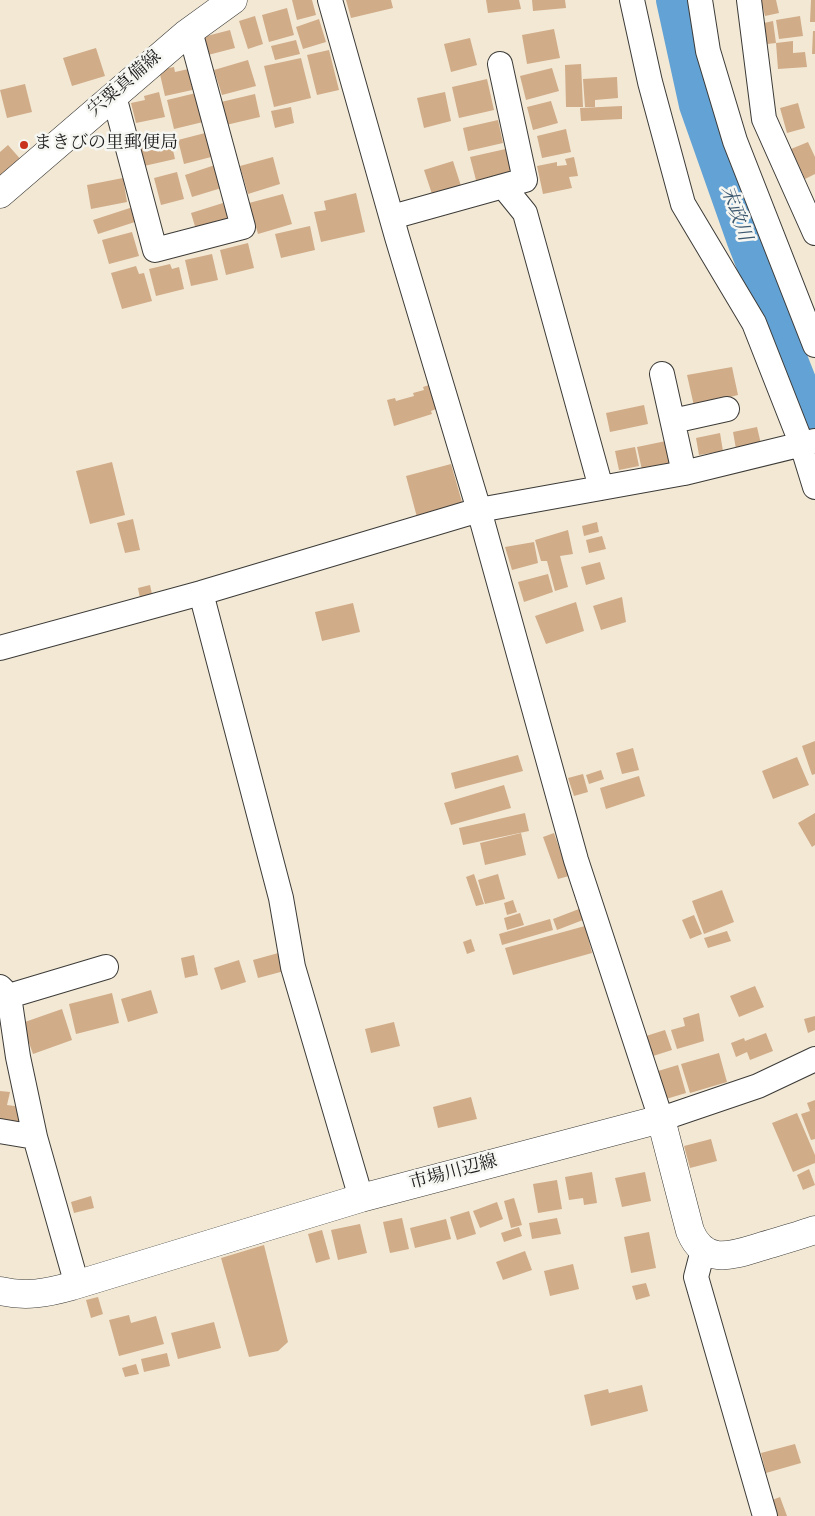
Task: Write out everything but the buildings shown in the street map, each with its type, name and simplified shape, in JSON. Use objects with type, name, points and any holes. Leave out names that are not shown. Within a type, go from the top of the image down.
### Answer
[{"type":"main road","name":"宍粟真備線","points":[[0,194],[190,31],[233,0]]},
{"type":"main road","name":"市場川辺線","points":[[0,1291],[14,1294],[41,1294],[77,1285],[361,1198],[661,1119]]},
{"type":"main road","points":[[661,1119],[690,1231],[694,1242],[703,1250],[716,1256],[731,1256],[815,1230]]},
{"type":"street","points":[[330,0],[479,510],[576,860],[661,1119],[758,1086],[815,1059]]},
{"type":"street","points":[[632,0],[650,82],[683,204],[754,323],[808,443],[815,487]]},
{"type":"street","points":[[700,0],[708,52],[735,140],[815,345]]},
{"type":"street","points":[[749,0],[764,119],[815,233]]},
{"type":"street","points":[[114,96],[155,250],[243,227],[190,31]]},
{"type":"street","points":[[392,217],[525,180],[499,64]]},
{"type":"street","points":[[503,186],[525,213],[601,488]]},
{"type":"street","points":[[662,374],[684,473]]},
{"type":"street","points":[[673,421],[727,408]]},
{"type":"street","points":[[0,648],[201,592],[479,510],[684,473],[808,443]]},
{"type":"street","points":[[201,592],[281,898],[293,967],[361,1198]]},
{"type":"street","points":[[77,1285],[35,1136],[5,992],[106,967]]},
{"type":"street","points":[[0,1131],[35,1136]]},
{"type":"street","points":[[703,1250],[696,1278],[765,1516]]},
{"type":"waterway","name":"末政川","points":[[673,0],[696,105],[744,241],[815,421]]},
{"type":"place","name":"まきびの里郵便局","points":[[24,145]]}]
